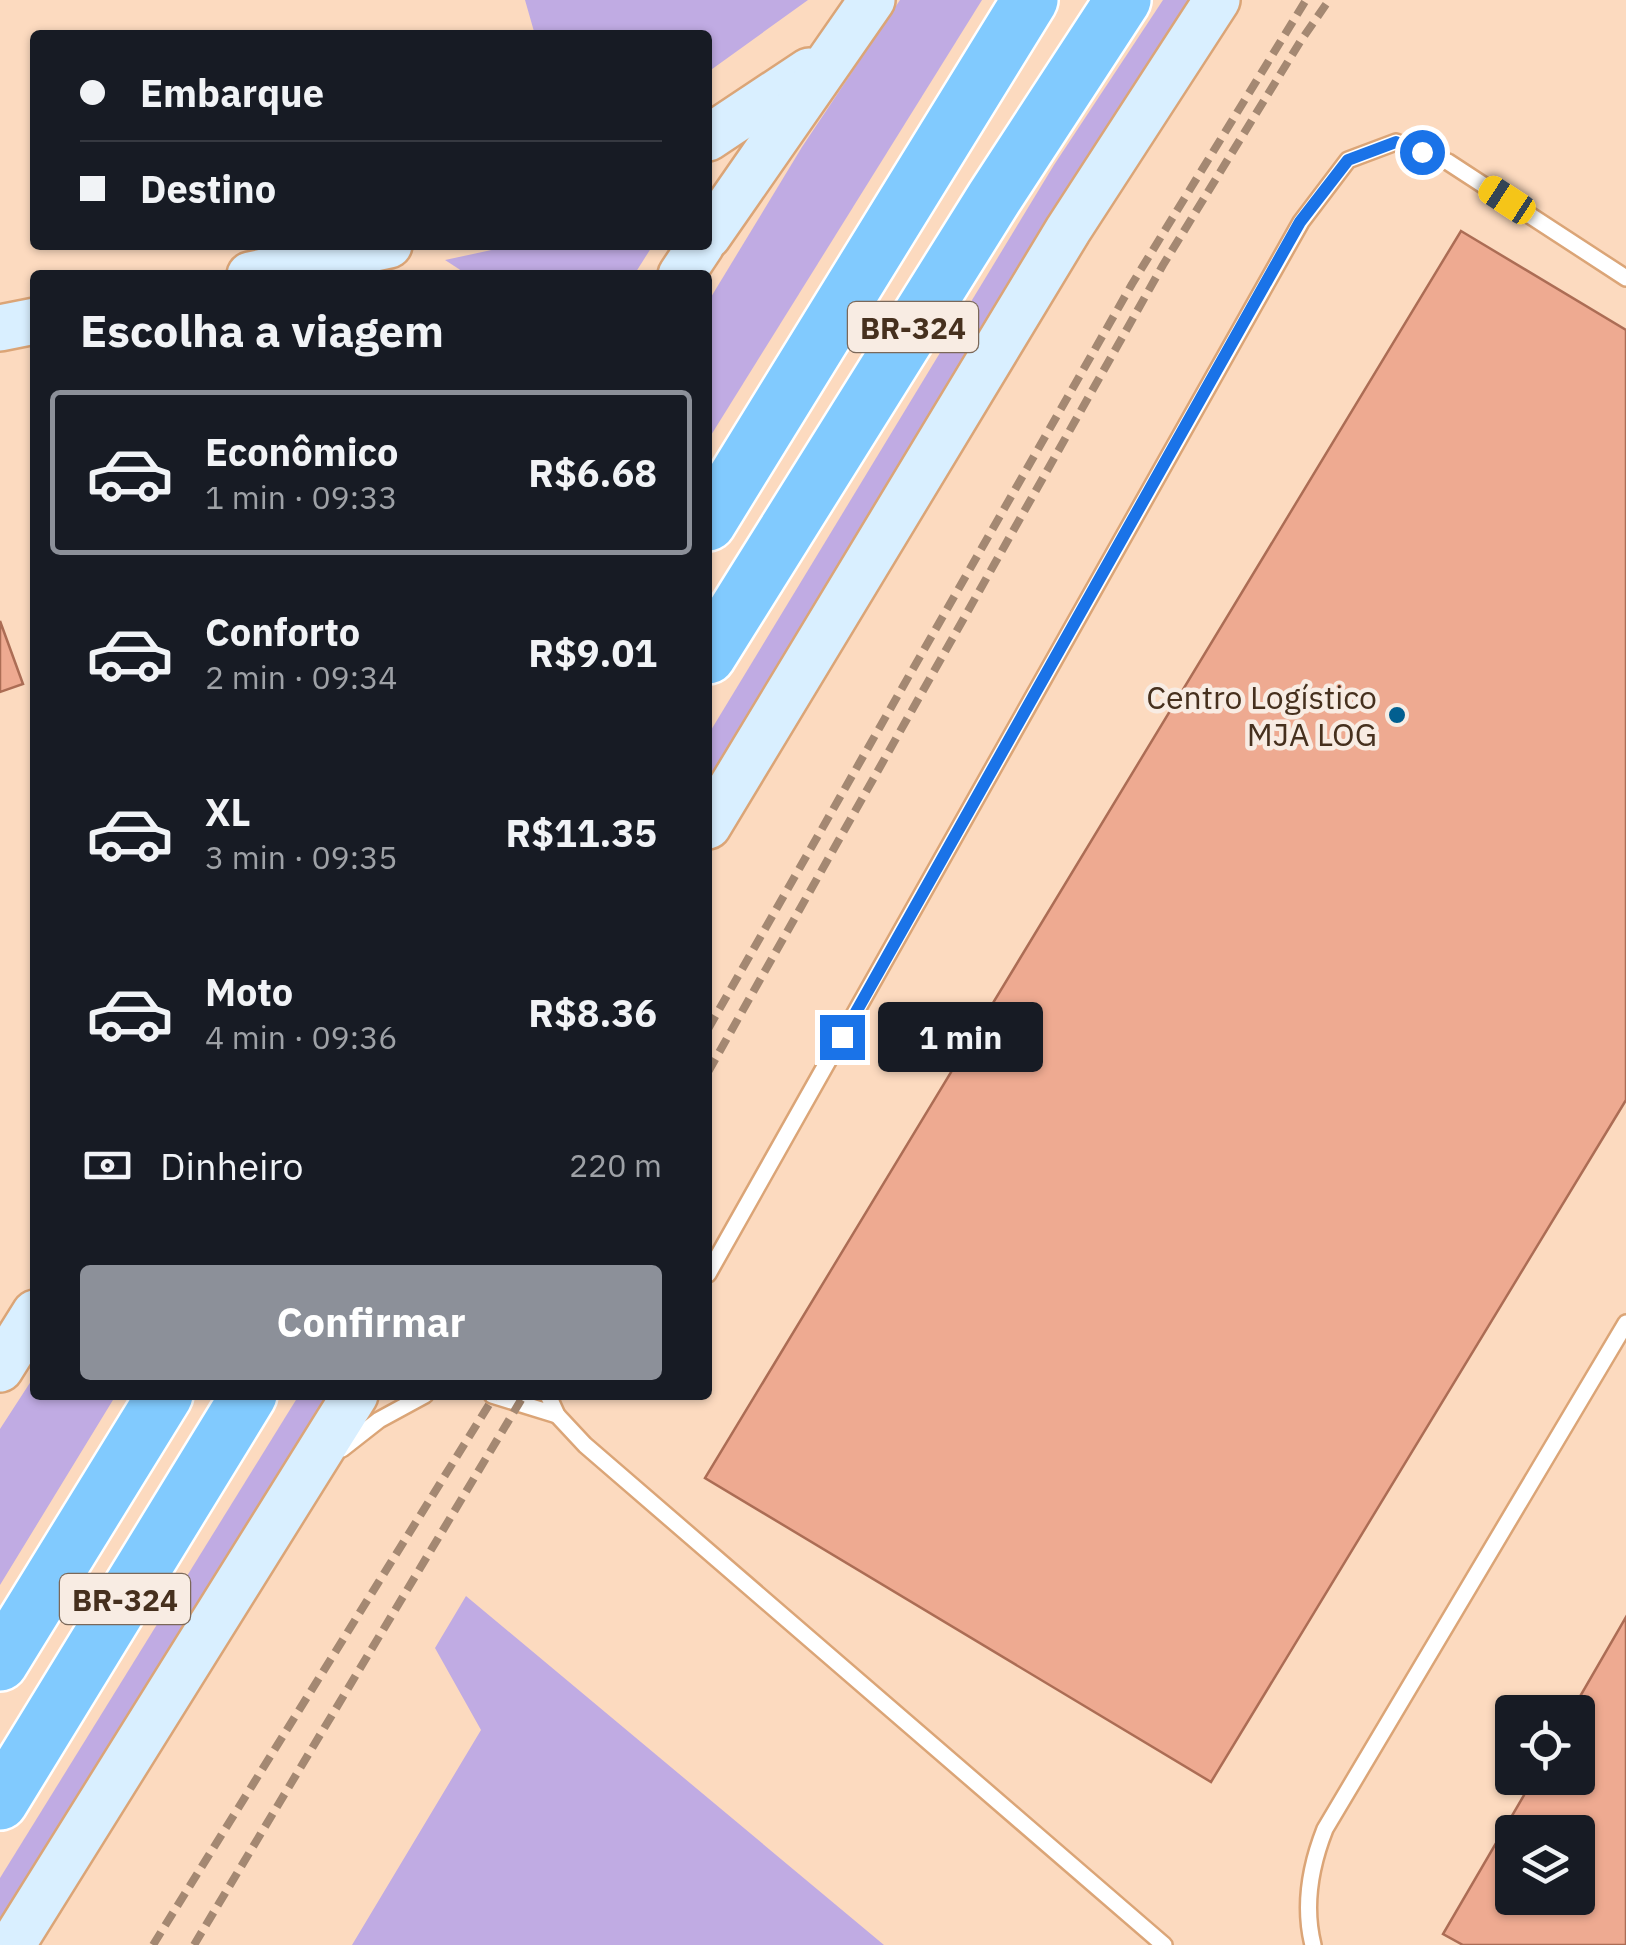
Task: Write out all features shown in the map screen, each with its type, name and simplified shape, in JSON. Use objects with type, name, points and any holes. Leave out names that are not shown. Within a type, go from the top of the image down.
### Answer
[{"type":"highway","name":"BR-324","points":[[712,516],[1030,0]]},
{"type":"highway","name":"BR-324","points":[[712,650],[994,198],[1123,0]]},
{"type":"highway","name":"BR-324","points":[[0,1663],[162,1400]]},
{"type":"highway","name":"BR-324","points":[[0,1802],[246,1400]]},
{"type":"main road","points":[[712,230],[872,0]]},
{"type":"main road","points":[[712,819],[1068,230],[1216,0]]},
{"type":"main road","points":[[712,135],[831,55]]},
{"type":"main road","points":[[273,270],[366,250]]},
{"type":"main road","points":[[0,328],[30,322]]},
{"type":"main road","points":[[0,1369],[30,1321]]},
{"type":"main road","points":[[12,1945],[352,1400]]},
{"type":"lane","points":[[712,1267],[1300,222],[1348,160],[1396,142],[1448,162],[1626,278]]},
{"type":"lane","points":[[1314,1945],[1307,1897],[1324,1829],[1626,1323]]},
{"type":"lane","points":[[294,1492],[378,1420],[416,1400]]},
{"type":"lane","points":[[508,1400],[558,1415]]},
{"type":"lane","points":[[550,1400],[558,1415],[585,1445],[1164,1945]]},
{"type":"shaded area","points":[[525,0],[808,0],[712,69],[712,30],[534,30]]},
{"type":"shaded area","points":[[900,0],[982,0],[712,434],[712,295],[802,147]]},
{"type":"shaded area","points":[[1163,0],[1195,0],[712,773],[712,728],[1054,165]]},
{"type":"shaded area","points":[[492,250],[650,250],[637,270],[460,270],[445,260]]},
{"type":"shaded area","points":[[30,1383],[30,1400],[113,1400],[0,1585],[0,1429]]},
{"type":"shaded area","points":[[296,1400],[327,1400],[0,1925],[0,1878]]},
{"type":"shaded area","points":[[466,1596],[884,1945],[352,1945],[481,1730],[435,1648]]},
{"type":"building","name":"Centro Logístico MJA LOG","points":[[1461,231],[1626,330],[1626,1100],[1211,1782],[705,1478]]},
{"type":"building","points":[[0,621],[23,684],[0,692]]},
{"type":"building","points":[[1626,1617],[1626,1945],[1463,1945],[1443,1934],[1495,1845],[1495,1915],[1595,1915],[1595,1815],[1512,1815],[1524,1795],[1595,1795],[1595,1695],[1581,1695]]},
{"type":"railway","points":[[712,1022],[1132,284],[1306,0]]},
{"type":"railway","points":[[712,1065],[1163,265],[1329,0]]},
{"type":"railway","points":[[153,1945],[492,1400]]},
{"type":"railway","points":[[194,1945],[521,1400]]},
{"type":"place","name":"Centro Logístico MJA LOG","points":[[1397,715]]},
{"type":"route","points":[[842,1037],[1300,222],[1348,160],[1396,142],[1422,152]]}]
